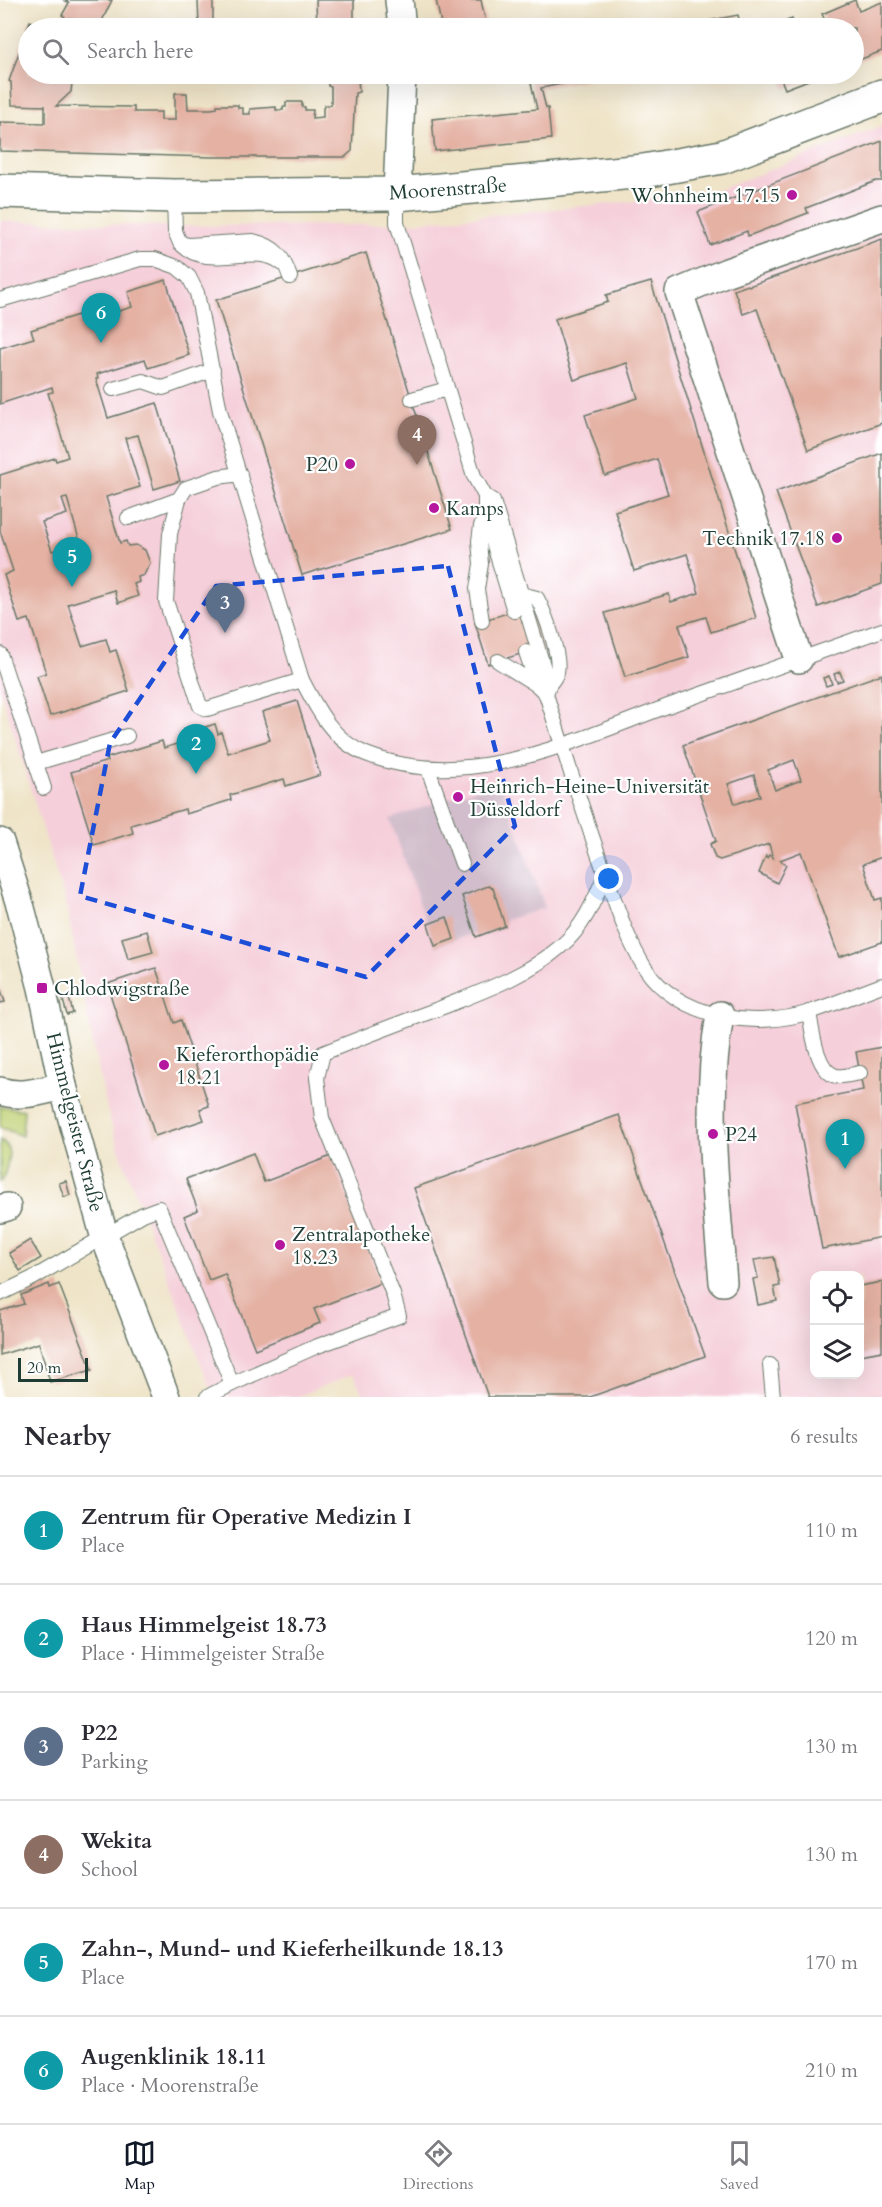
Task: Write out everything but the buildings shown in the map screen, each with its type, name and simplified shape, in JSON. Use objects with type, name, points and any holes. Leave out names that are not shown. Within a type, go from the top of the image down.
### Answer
[{"type":"street","points":[[399,0],[401,18]]},
{"type":"street","points":[[397,194],[402,84]]},
{"type":"street","name":"Moorenstraße","points":[[0,191],[174,196],[397,194],[644,171],[722,157],[882,96]]},
{"type":"street","points":[[799,659],[679,291],[882,218]]},
{"type":"street","name":"Himmelgeister Straße","points":[[0,842],[21,908],[42,988],[63,1086],[104,1235],[166,1397]]},
{"type":"street","points":[[720,1015],[712,1087],[723,1282]]},
{"type":"street","points":[[0,1091],[9,1094],[26,1094],[63,1086]]},
{"type":"lane","points":[[397,194],[396,224],[474,476],[485,496],[485,516],[514,611]]},
{"type":"lane","points":[[174,196],[175,231],[180,243],[190,252],[201,256],[265,255],[277,259],[288,272]]},
{"type":"lane","points":[[0,300],[140,259],[155,259],[177,267],[189,277],[197,293],[220,411],[303,680],[320,715],[336,734],[364,754],[402,765],[428,769],[462,768],[533,756],[882,630]]},
{"type":"lane","points":[[113,390],[143,381],[163,388],[213,370]]},
{"type":"lane","points":[[412,399],[447,389]]},
{"type":"lane","points":[[240,474],[218,477],[186,488],[179,499],[170,534],[166,601],[200,706],[207,709],[303,680]]},
{"type":"lane","points":[[485,496],[493,501],[521,594],[544,688],[561,745],[605,875],[633,946],[645,969],[674,998],[703,1012],[740,1019],[809,1012],[882,985]]},
{"type":"lane","points":[[128,518],[179,499]]},
{"type":"lane","points":[[483,621],[477,589],[482,554],[479,541],[485,516]]},
{"type":"lane","points":[[526,652],[544,688]]},
{"type":"lane","points":[[0,654],[44,788]]},
{"type":"lane","points":[[498,661],[544,688]]},
{"type":"lane","points":[[36,763],[127,736]]},
{"type":"lane","points":[[428,769],[462,864]]},
{"type":"lane","points":[[207,1397],[315,1347],[399,1316],[393,1294],[322,1118],[317,1078],[323,1053],[501,984],[537,963],[560,948],[574,933],[588,914],[605,875]]},
{"type":"lane","points":[[809,1012],[820,1059],[827,1071],[842,1076],[860,1072]]},
{"type":"lane","points":[[0,1294],[8,1292],[53,1267],[104,1235],[159,1208],[232,1384]]},
{"type":"lane","points":[[770,1365],[773,1397]]},
{"type":"highlighted area","points":[[448,566],[515,826],[366,977],[80,896],[110,743],[216,586]]},
{"type":"shaded area","name":"Heinrich-Heine-Universität Düsseldorf","points":[[882,126],[882,1397],[364,1397],[353,1374],[297,1397],[214,1397],[124,1164],[108,1113],[66,904],[0,689],[0,221],[168,226],[348,225],[417,222],[669,198],[719,190]]},
{"type":"shaded area","points":[[499,781],[545,908],[505,920],[503,928],[479,937],[473,933],[435,947],[390,819]]},
{"type":"green space","points":[[0,1106],[24,1110],[22,1136],[0,1127]]},
{"type":"green space","points":[[0,1140],[5,1143],[9,1152],[3,1180],[0,1182]]},
{"type":"place","name":"Wohnheim 17.15","points":[[792,195]]},
{"type":"place","name":"Augenklinik 18.11","points":[[101,343]]},
{"type":"place","name":"P20","points":[[350,464]]},
{"type":"place","name":"Wekita","points":[[417,465]]},
{"type":"place","name":"Kamps","points":[[434,508]]},
{"type":"place","name":"Technik 17.18","points":[[837,538]]},
{"type":"place","name":"Zahn-, Mund- und Kieferheilkunde 18.13","points":[[72,587]]},
{"type":"place","name":"P22","points":[[225,633]]},
{"type":"place","name":"Haus Himmelgeist 18.73","points":[[196,774]]},
{"type":"place","name":"Heinrich-Heine-Universität Düsseldorf","points":[[458,797]]},
{"type":"place","name":"Chlodwigstraße","points":[[42,988]]},
{"type":"place","name":"Kieferorthopädie 18.21","points":[[164,1065]]},
{"type":"place","name":"P24","points":[[713,1134]]},
{"type":"place","name":"Zentrum für Operative Medizin I","points":[[845,1169]]},
{"type":"place","name":"Zentralapotheke 18.23","points":[[280,1245]]}]
